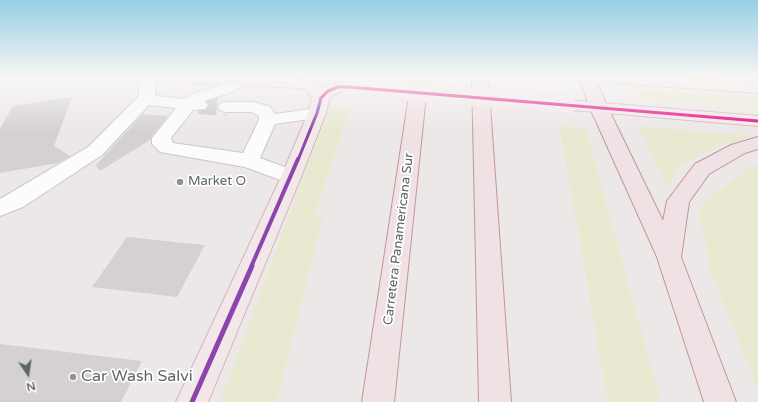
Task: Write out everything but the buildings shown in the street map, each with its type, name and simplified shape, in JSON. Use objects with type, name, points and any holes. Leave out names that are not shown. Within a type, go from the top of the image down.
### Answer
[{"type":"highway","name":"Carretera Panamericana Sur","points":[[378,402],[418,95]]},
{"type":"highway","points":[[481,95],[495,402]]},
{"type":"highway","points":[[594,95],[669,257],[720,402]]},
{"type":"highway","points":[[669,257],[678,201],[702,169],[738,149],[758,143]]},
{"type":"main road","points":[[315,95],[319,105]]},
{"type":"main road","points":[[192,402],[290,177],[319,105],[326,95]]},
{"type":"main road","points":[[450,95],[758,121]]},
{"type":"lane","points":[[208,95],[197,98],[194,104],[161,138],[162,144],[167,148],[249,161],[290,177]]},
{"type":"lane","points":[[0,208],[15,201],[94,151],[148,97],[153,101],[194,104]]},
{"type":"lane","points":[[268,120],[319,105]]},
{"type":"lane","points":[[227,107],[254,107],[264,111],[268,116],[268,120],[249,161]]},
{"type":"green space","points":[[636,95],[758,96],[758,110],[638,100]]},
{"type":"green space","points":[[329,107],[351,107],[315,214],[323,216],[277,402],[220,402]]},
{"type":"green space","points":[[559,124],[586,130],[661,402],[608,402]]},
{"type":"green space","points":[[638,126],[754,136],[710,150],[683,164],[667,186]]},
{"type":"green space","points":[[758,164],[758,389],[711,272],[698,208],[748,168]]},
{"type":"tunnel","points":[[199,105],[227,107]]},
{"type":"transit line","points":[[321,98],[324,95]]},
{"type":"transit line","points":[[442,95],[758,121]]},
{"type":"transit line","points":[[192,402],[291,177],[317,113],[321,98]]},
{"type":"place","name":"Market O","points":[[180,182]]},
{"type":"place","name":"Car Wash Salvi","points":[[73,377]]}]
